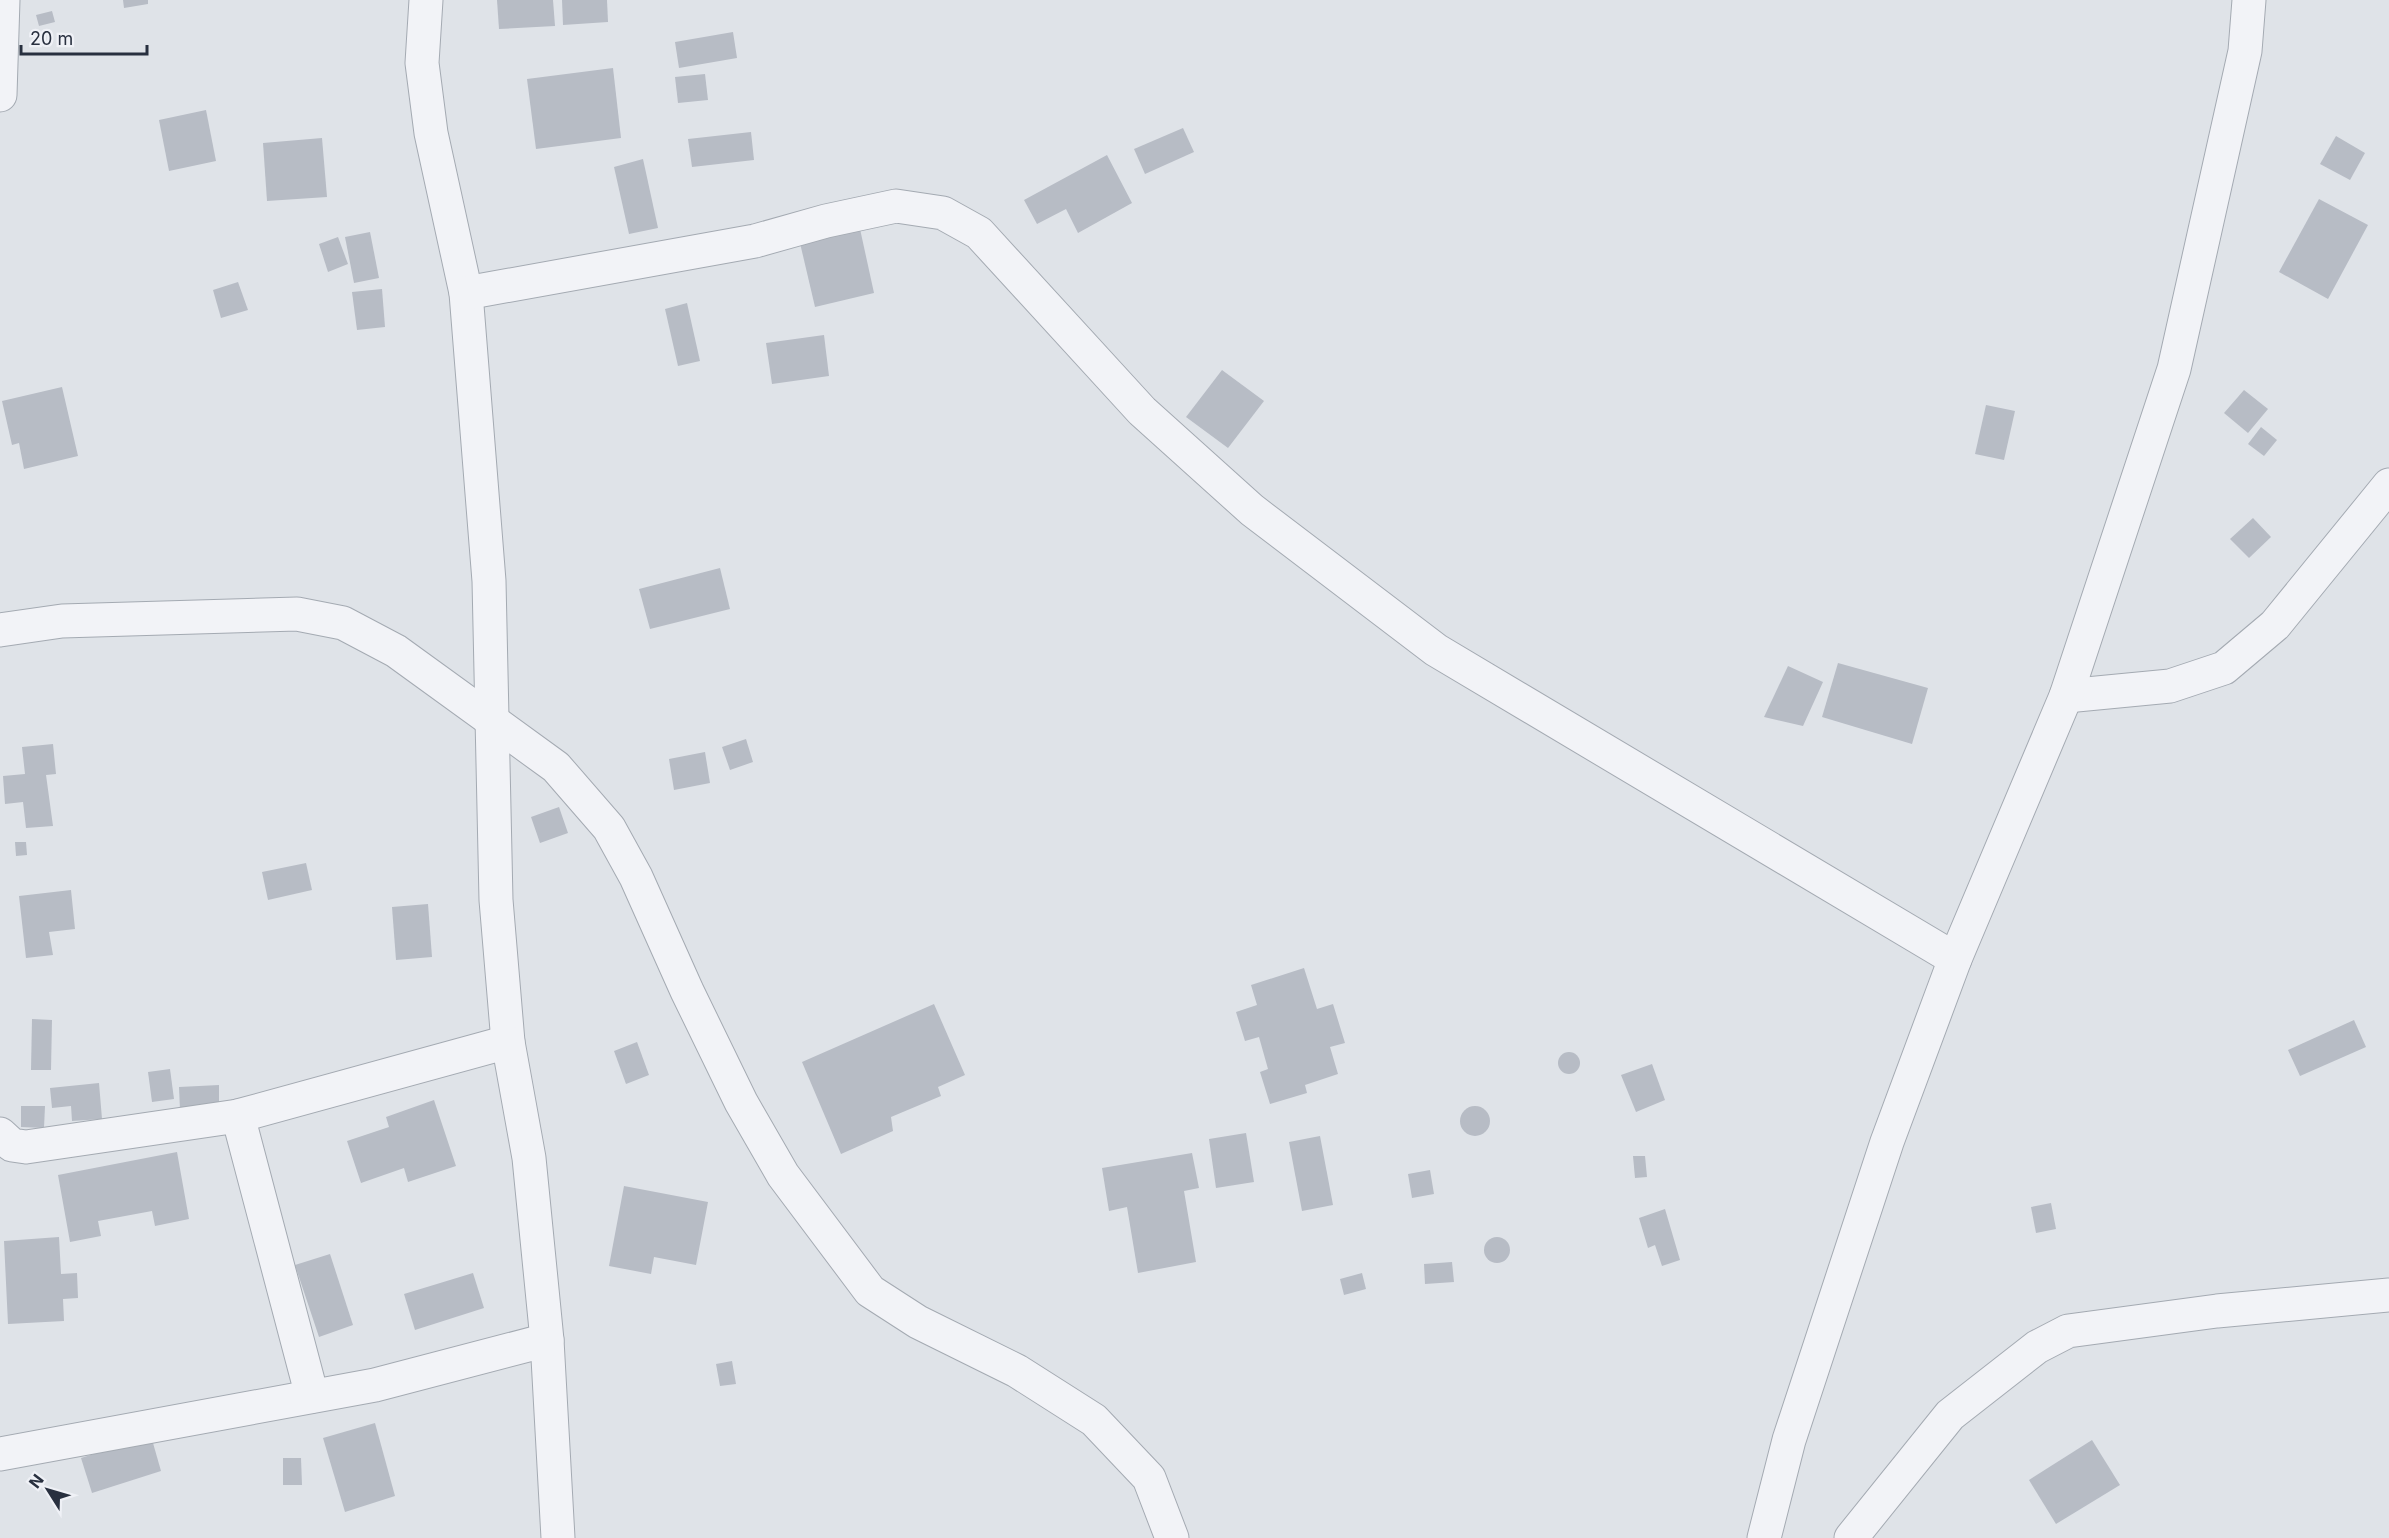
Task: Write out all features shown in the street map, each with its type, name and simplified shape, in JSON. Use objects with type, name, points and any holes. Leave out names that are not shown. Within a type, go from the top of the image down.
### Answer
[{"type":"street","points":[[0,95],[3,0]]},
{"type":"street","points":[[426,0],[422,63],[432,133],[466,294],[489,581],[496,900],[508,1042],[529,1158],[547,1340],[558,1538]]},
{"type":"street","points":[[1764,1538],[1790,1440],[1876,1175],[1955,959],[2066,696],[2174,369],[2245,51],[2249,0]]},
{"type":"street","points":[[466,294],[755,242],[826,221],[896,206],[943,213],[979,233],[1142,411],[1252,510],[1436,650],[1955,959]]},
{"type":"street","points":[[2066,696],[2170,686],[2224,668],[2276,625],[2389,485]]},
{"type":"street","points":[[0,630],[62,621],[297,614],[343,623],[396,651],[556,767],[609,828],[636,877],[687,991],[741,1102],[783,1175],[870,1291],[918,1322],[1017,1371],[1094,1420],[1149,1479],[1172,1538]]},
{"type":"street","points":[[0,1134],[12,1145],[26,1147],[238,1116],[508,1042]]},
{"type":"street","points":[[238,1116],[312,1396]]},
{"type":"street","points":[[1851,1538],[1950,1415],[2037,1347],[2068,1331],[2217,1311],[2389,1295]]},
{"type":"street","points":[[0,1455],[375,1385],[547,1340]]},
{"type":"building","points":[[123,0],[148,0],[148,4],[124,8]]},
{"type":"building","points":[[497,0],[553,0],[555,26],[499,29]]},
{"type":"building","points":[[562,0],[607,0],[608,22],[563,25]]},
{"type":"building","points":[[52,11],[55,22],[39,26],[36,15]]},
{"type":"building","points":[[733,32],[737,58],[679,68],[675,42]]},
{"type":"building","points":[[613,68],[621,138],[536,149],[527,79]]},
{"type":"building","points":[[705,74],[708,100],[678,103],[675,77]]},
{"type":"building","points":[[206,110],[216,161],[169,171],[159,120]]},
{"type":"building","points":[[1183,128],[1194,152],[1145,174],[1134,149]]},
{"type":"building","points":[[751,132],[754,160],[692,167],[688,139]]},
{"type":"building","points":[[2336,136],[2365,153],[2350,180],[2320,164]]},
{"type":"building","points":[[322,138],[327,197],[267,201],[263,143]]},
{"type":"building","points":[[1107,155],[1132,203],[1078,233],[1066,209],[1037,224],[1024,200]]},
{"type":"building","points":[[643,159],[658,228],[629,234],[614,167]]},
{"type":"building","points":[[2319,199],[2368,225],[2328,299],[2279,272]]},
{"type":"building","points":[[860,229],[874,293],[815,307],[800,243]]},
{"type":"building","points":[[370,232],[379,278],[354,283],[345,237]]},
{"type":"building","points":[[338,237],[348,264],[328,272],[319,244]]},
{"type":"building","points":[[238,282],[248,310],[221,318],[213,290]]},
{"type":"building","points":[[382,289],[385,327],[357,330],[352,292]]},
{"type":"building","points":[[687,303],[700,361],[678,366],[665,309]]},
{"type":"building","points":[[824,335],[829,376],[772,384],[766,343]]},
{"type":"building","points":[[1222,370],[1264,401],[1228,448],[1186,417]]},
{"type":"building","points":[[62,387],[78,456],[24,469],[19,443],[12,445],[2,401]]},
{"type":"building","points":[[2244,390],[2268,409],[2248,433],[2224,413]]},
{"type":"building","points":[[1986,405],[2015,411],[2004,460],[1975,454]]},
{"type":"building","points":[[2261,427],[2277,440],[2264,456],[2248,444]]},
{"type":"building","points":[[2253,518],[2271,537],[2249,558],[2230,539]]},
{"type":"building","points":[[720,568],[730,609],[650,629],[639,589]]},
{"type":"building","points":[[1838,663],[1928,688],[1912,744],[1822,717]]},
{"type":"building","points":[[1788,666],[1823,682],[1803,726],[1764,717]]},
{"type":"building","points":[[746,739],[753,762],[730,770],[722,747]]},
{"type":"building","points":[[53,744],[56,774],[46,775],[53,826],[26,828],[23,802],[5,804],[3,776],[25,774],[22,747]]},
{"type":"building","points":[[705,752],[710,783],[674,790],[669,759]]},
{"type":"building","points":[[559,807],[568,833],[540,843],[531,817]]},
{"type":"building","points":[[15,842],[26,842],[27,855],[16,856]]},
{"type":"building","points":[[306,863],[312,890],[268,900],[262,872]]},
{"type":"building","points":[[71,890],[75,929],[49,932],[53,955],[26,958],[19,896]]},
{"type":"building","points":[[428,904],[432,957],[396,960],[392,907]]},
{"type":"building","points":[[1304,968],[1317,1009],[1333,1004],[1345,1043],[1330,1047],[1338,1074],[1305,1085],[1307,1093],[1270,1104],[1260,1072],[1268,1069],[1259,1037],[1245,1041],[1236,1012],[1257,1005],[1251,985]]},
{"type":"building","points":[[934,1004],[965,1075],[938,1087],[941,1096],[891,1117],[893,1131],[841,1154],[802,1062]]},
{"type":"building","points":[[32,1019],[52,1020],[51,1070],[31,1070]]},
{"type":"building","points":[[2354,1020],[2366,1047],[2300,1076],[2288,1050]]},
{"type":"building","points":[[637,1042],[649,1075],[626,1084],[614,1051]]},
{"type":"building","points":[[1569,1052],[1577,1055],[1580,1063],[1577,1071],[1569,1074],[1561,1071],[1558,1063],[1561,1055]]},
{"type":"building","points":[[1652,1064],[1665,1100],[1636,1112],[1621,1075]]},
{"type":"building","points":[[170,1069],[174,1099],[152,1102],[148,1072]]},
{"type":"building","points":[[99,1083],[102,1119],[72,1121],[71,1106],[52,1108],[50,1088]]},
{"type":"building","points":[[219,1085],[219,1109],[180,1110],[179,1087]]},
{"type":"building","points":[[434,1100],[456,1166],[408,1182],[404,1168],[361,1183],[347,1141],[389,1127],[386,1117]]},
{"type":"building","points":[[21,1106],[45,1106],[44,1128],[21,1127]]},
{"type":"building","points":[[1475,1106],[1485,1111],[1490,1121],[1485,1131],[1475,1136],[1465,1131],[1460,1121],[1465,1111]]},
{"type":"building","points":[[1246,1133],[1254,1182],[1216,1188],[1209,1139]]},
{"type":"building","points":[[1320,1136],[1333,1205],[1302,1211],[1289,1142]]},
{"type":"building","points":[[177,1152],[189,1219],[155,1226],[152,1211],[98,1221],[101,1236],[70,1242],[58,1175]]},
{"type":"building","points":[[1192,1153],[1199,1188],[1184,1191],[1196,1262],[1138,1273],[1127,1207],[1109,1211],[1102,1168]]},
{"type":"building","points":[[1633,1156],[1645,1156],[1647,1177],[1635,1178]]},
{"type":"building","points":[[1430,1170],[1434,1194],[1412,1198],[1408,1174]]},
{"type":"building","points":[[624,1186],[708,1202],[696,1265],[654,1257],[651,1274],[609,1266]]},
{"type":"building","points":[[2051,1203],[2056,1229],[2036,1233],[2031,1207]]},
{"type":"building","points":[[1665,1209],[1680,1260],[1662,1266],[1655,1245],[1648,1248],[1639,1218]]},
{"type":"building","points":[[59,1237],[61,1274],[77,1273],[78,1298],[63,1299],[64,1321],[8,1324],[4,1241]]},
{"type":"building","points":[[1497,1237],[1506,1241],[1510,1250],[1506,1259],[1497,1263],[1488,1259],[1484,1250],[1488,1241]]},
{"type":"building","points":[[330,1254],[353,1325],[319,1337],[295,1265]]},
{"type":"building","points":[[1452,1262],[1454,1282],[1425,1284],[1424,1264]]},
{"type":"building","points":[[473,1273],[484,1308],[415,1330],[404,1294]]},
{"type":"building","points":[[1362,1273],[1366,1289],[1344,1295],[1340,1279]]},
{"type":"building","points":[[732,1361],[736,1384],[720,1386],[716,1364]]},
{"type":"building","points":[[375,1423],[395,1496],[345,1512],[323,1438]]},
{"type":"building","points":[[151,1436],[161,1471],[92,1493],[81,1458]]},
{"type":"building","points":[[2092,1440],[2120,1485],[2056,1524],[2029,1480]]},
{"type":"building","points":[[283,1458],[301,1458],[302,1485],[283,1485]]}]
